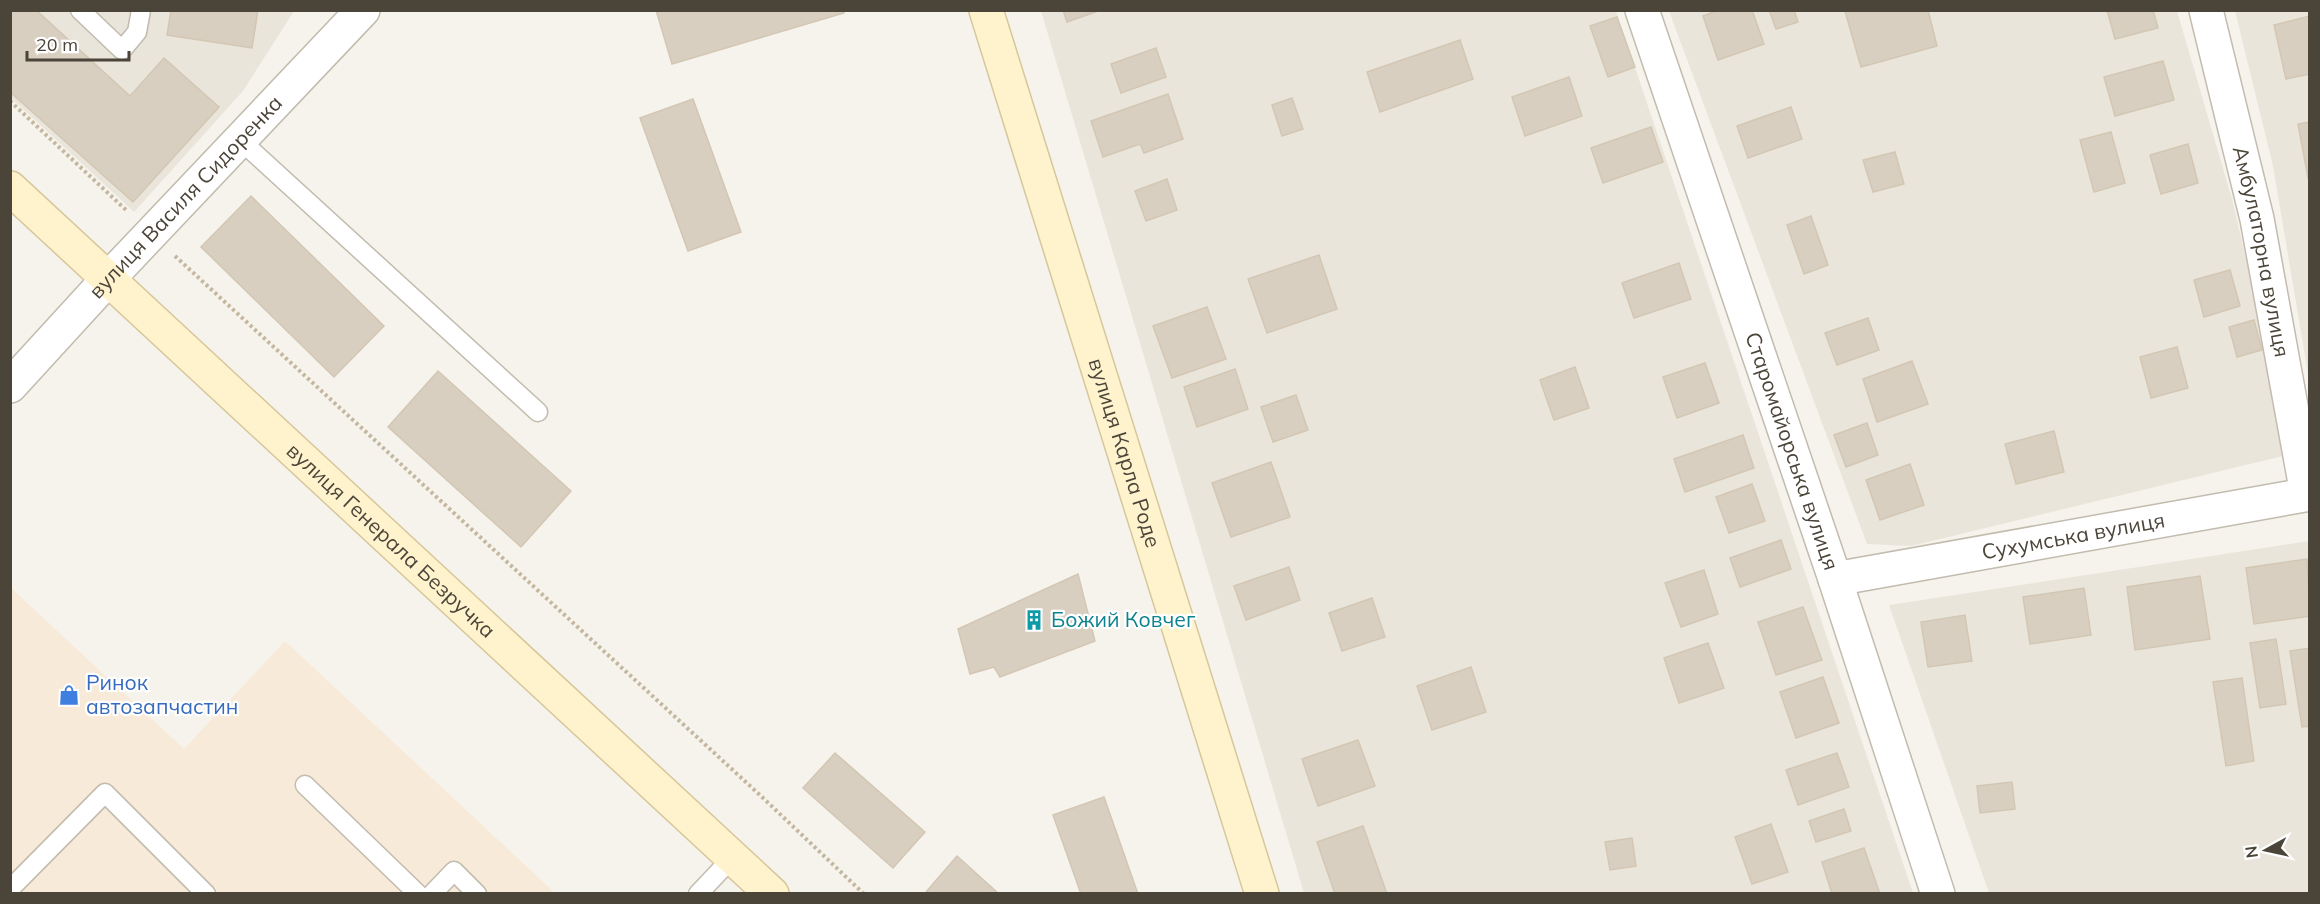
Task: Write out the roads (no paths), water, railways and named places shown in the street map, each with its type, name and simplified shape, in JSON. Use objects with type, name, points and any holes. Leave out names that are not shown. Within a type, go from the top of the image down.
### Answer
[{"type":"street","name":"вулиця Василя Сидоренка","points":[[10,386],[363,10]]},
{"type":"street","name":"вулиця Карла Роде","points":[[986,10],[1262,894]]},
{"type":"street","name":"Старомайорська вулиця","points":[[1642,10],[1835,579],[1938,894]]},
{"type":"street","name":"Амбулаторна вулиця","points":[[2206,10],[2257,219],[2308,494]]},
{"type":"street","name":"вулиця Генерала Безручка","points":[[10,188],[772,894]]},
{"type":"street","name":"Сухумська вулиця","points":[[1835,579],[2308,494]]},
{"type":"lane","points":[[80,10],[122,50],[136,32],[141,10]]},
{"type":"lane","points":[[240,140],[538,412]]},
{"type":"lane","points":[[305,785],[418,894]]},
{"type":"lane","points":[[10,889],[105,793],[206,894]]},
{"type":"lane","points":[[698,894],[733,857]]},
{"type":"lane","points":[[432,894],[453,871],[477,894]]},
{"type":"place","name":"Божий Ковчег","points":[[1034,620]]},
{"type":"place","name":"Ринок автозапчастин","points":[[69,695]]}]
